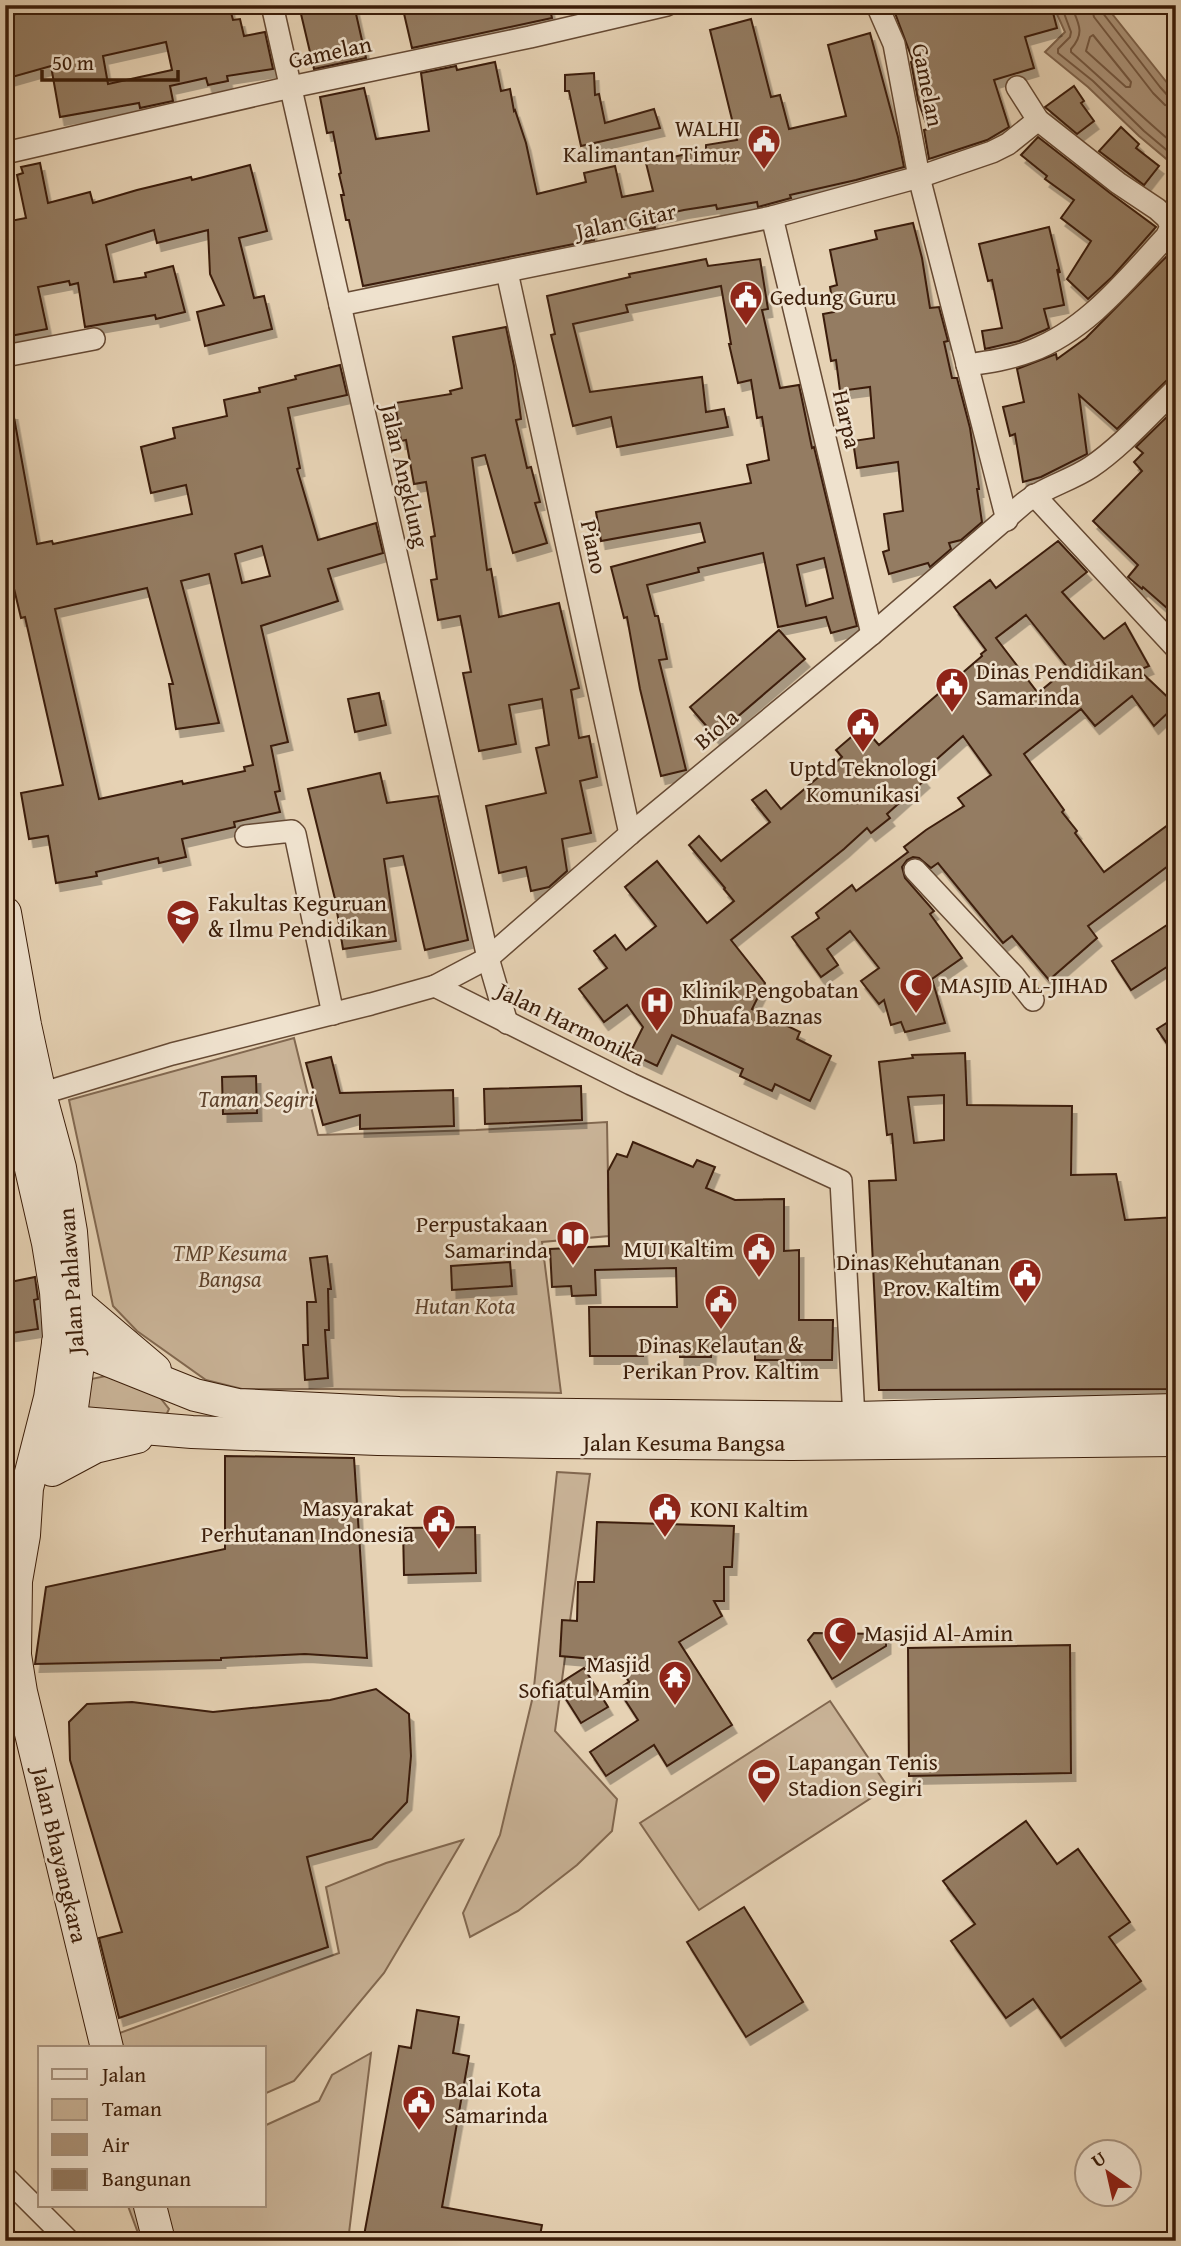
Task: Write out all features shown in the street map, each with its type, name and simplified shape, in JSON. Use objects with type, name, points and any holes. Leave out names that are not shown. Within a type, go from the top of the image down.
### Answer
[{"type":"street","name":"Jalan Angklung","points":[[272,5],[488,958],[507,1023]]},
{"type":"street","name":"Gamelan","points":[[5,153],[667,5]]},
{"type":"street","name":"Gamelan","points":[[877,5],[894,44],[919,177],[1007,520]]},
{"type":"street","points":[[967,365],[1034,350],[1077,325],[1107,300],[1166,237],[1171,227],[1170,222],[1157,209],[1118,183],[1038,120],[1017,87]]},
{"type":"street","name":"Jalan Gitar","points":[[340,305],[772,217],[919,177],[999,148],[1038,120]]},
{"type":"street","name":"Harpa","points":[[772,217],[872,634]]},
{"type":"street","name":"Piano","points":[[507,272],[630,834]]},
{"type":"street","points":[[5,356],[94,340]]},
{"type":"street","points":[[1176,389],[1100,460],[1068,481],[1029,499],[1176,648]]},
{"type":"street","name":"Biola","points":[[435,986],[488,958],[630,834],[872,634],[1029,499]]},
{"type":"street","points":[[246,836],[292,831],[295,834],[332,1014]]},
{"type":"street","points":[[915,870],[1033,1000]]},
{"type":"street","name":"Jalan Pahlawan","points":[[5,913],[25,1024],[65,1196],[71,1232],[76,1303],[52,1470],[24,1535]]},
{"type":"street","points":[[40,1094],[172,1054],[435,986]]},
{"type":"street","name":"Jalan Harmonika","points":[[435,986],[631,1084],[841,1181],[854,1418]]},
{"type":"street","name":"Jalan Pahlawan","points":[[5,1055],[69,1346]]},
{"type":"street","points":[[76,1303],[185,1390]]},
{"type":"street","name":"Jalan Kesuma Bangsa","points":[[69,1346],[185,1390],[238,1405],[398,1413],[540,1428],[792,1444],[1176,1440]]},
{"type":"street","name":"Jalan Kesuma Bangsa","points":[[179,1431],[378,1439],[540,1428],[1176,1410]]},
{"type":"street","points":[[57,1422],[179,1431]]},
{"type":"street","name":"Jalan Pahlawan","points":[[24,1535],[27,1488],[57,1422]]},
{"type":"street","points":[[52,1470],[94,1447],[179,1431]]},
{"type":"street","name":"Jalan Bhayangkara","points":[[24,1535],[16,1581],[9,1663],[22,1692],[106,2046]]},
{"type":"street","points":[[5,2177],[69,2241]]},
{"type":"street","points":[[151,2208],[159,2241]]},
{"type":"green space","points":[[294,1038],[318,1135],[476,1130],[607,1122],[609,1236],[542,1242],[561,1393],[242,1389],[206,1380],[137,1331],[113,1306],[69,1100]]},
{"type":"green space","points":[[106,1376],[158,1395],[169,1409],[163,1422],[82,1414],[91,1379]]},
{"type":"green space","points":[[557,1472],[590,1474],[555,1731],[617,1799],[612,1831],[577,1865],[518,1911],[470,1937],[463,1913],[500,1835],[533,1696]]},
{"type":"green space","name":"Lapangan Tenis Stadion Segiri","points":[[830,1701],[888,1787],[699,1910],[640,1823]]},
{"type":"green space","points":[[463,1840],[384,1973],[294,2081],[266,2093],[266,2046],[105,2046],[106,2038],[339,1953],[326,1887],[386,1863]]},
{"type":"green space","points":[[371,2053],[348,2241],[141,2241],[129,2208],[266,2208],[266,2125],[319,2101],[332,2075]]},
{"type":"water","points":[[1053,5],[1105,5],[1176,94],[1176,167],[1045,52],[1065,32]]},
{"type":"building","points":[[37,5],[151,5],[152,10],[173,5],[229,5],[233,20],[240,19],[244,36],[265,32],[273,69],[227,76],[228,81],[208,85],[206,78],[170,86],[173,101],[140,108],[139,103],[60,117],[51,66],[5,79],[5,17],[38,8]],"holes":[[[166,42],[172,70],[108,84],[103,56]]]},
{"type":"building","points":[[301,5],[354,5],[366,58],[314,69]]},
{"type":"building","points":[[402,5],[549,5],[552,18],[412,48]]},
{"type":"building","points":[[892,5],[1051,5],[1057,28],[1025,37],[1034,68],[994,80],[1009,127],[987,140],[929,159],[924,130],[928,129],[918,100],[911,62],[913,61]]},
{"type":"building","points":[[751,19],[771,97],[780,95],[789,129],[846,116],[828,45],[870,33],[904,167],[790,195],[791,198],[758,207],[757,202],[717,209],[716,205],[652,217],[655,228],[640,230],[638,217],[591,227],[594,240],[363,286],[341,195],[344,195],[333,132],[327,133],[320,97],[364,88],[376,139],[429,131],[421,73],[456,66],[457,70],[495,62],[501,91],[510,89],[537,194],[586,182],[584,173],[615,166],[622,197],[653,191],[645,159],[667,154],[668,158],[706,150],[706,145],[737,140],[710,30]]},
{"type":"building","points":[[594,73],[595,95],[599,94],[605,123],[654,109],[660,128],[581,146],[569,91],[565,91],[565,75]]},
{"type":"building","points":[[1074,86],[1084,101],[1081,103],[1094,121],[1077,134],[1045,107]]},
{"type":"building","points":[[1121,127],[1139,144],[1136,148],[1159,166],[1144,185],[1099,151]]},
{"type":"building","points":[[1038,137],[1156,227],[1112,277],[1088,299],[1067,279],[1091,241],[1061,218],[1074,200],[1045,179],[1047,176],[1021,155]]},
{"type":"building","points":[[40,163],[48,203],[90,192],[93,203],[137,190],[191,177],[192,180],[250,165],[267,231],[239,238],[254,298],[264,296],[272,329],[205,346],[197,312],[224,305],[210,274],[208,230],[157,243],[154,230],[106,245],[114,282],[146,277],[145,273],[173,266],[185,312],[156,319],[155,315],[85,327],[78,283],[70,285],[69,281],[38,287],[47,329],[5,337],[5,222],[26,218],[17,175],[23,173],[21,167]]},
{"type":"building","points":[[913,223],[930,308],[939,307],[948,341],[944,342],[952,378],[957,378],[970,428],[982,522],[961,540],[949,543],[951,549],[930,567],[928,563],[889,574],[883,552],[889,550],[884,514],[903,511],[898,462],[857,468],[853,441],[874,438],[870,387],[840,391],[836,360],[831,361],[823,314],[834,312],[830,287],[837,285],[830,250],[877,239],[875,231]]},
{"type":"building","points":[[1049,227],[1060,273],[1057,269],[1064,305],[1044,309],[1049,328],[1019,341],[985,349],[982,331],[1002,328],[992,280],[988,281],[979,244]]},
{"type":"building","points":[[1167,256],[1176,262],[1176,376],[1167,380],[1117,429],[1079,395],[1087,454],[1041,477],[1023,482],[1015,434],[1010,436],[1003,407],[1024,402],[1017,369],[1056,354],[1057,359],[1086,338]]},
{"type":"building","points":[[706,259],[708,266],[760,259],[768,309],[762,310],[780,388],[799,385],[812,448],[814,447],[857,626],[831,633],[826,617],[778,627],[763,553],[698,568],[699,572],[647,585],[655,616],[658,616],[667,659],[659,660],[686,770],[661,776],[640,689],[627,617],[624,618],[611,567],[705,542],[700,523],[601,541],[596,512],[751,483],[747,465],[769,460],[762,417],[757,418],[751,380],[738,383],[729,344],[721,286],[626,305],[628,312],[573,324],[590,392],[702,377],[706,412],[724,409],[728,427],[617,447],[611,417],[573,426],[551,335],[555,334],[547,296],[630,277],[629,274]],"holes":[[[824,558],[833,598],[806,606],[797,565]]]},
{"type":"building","points":[[506,327],[521,419],[516,420],[527,468],[531,467],[540,502],[535,503],[547,543],[513,553],[485,455],[472,458],[487,570],[491,569],[499,617],[559,603],[579,688],[571,690],[579,738],[589,736],[597,777],[580,781],[591,833],[562,839],[567,871],[549,887],[531,891],[526,867],[499,873],[486,806],[546,793],[536,748],[549,745],[542,699],[509,705],[516,744],[479,751],[463,673],[471,672],[460,616],[438,620],[431,580],[437,579],[431,537],[435,536],[426,482],[414,484],[406,440],[401,441],[395,403],[451,394],[450,391],[462,388],[453,337]]},
{"type":"building","points":[[340,365],[347,395],[288,408],[300,468],[297,469],[318,540],[376,523],[383,553],[328,569],[338,601],[261,626],[288,742],[271,746],[280,791],[275,792],[280,812],[234,822],[235,827],[182,839],[186,857],[159,863],[158,858],[96,872],[97,876],[56,883],[48,836],[29,839],[21,793],[63,785],[25,617],[21,618],[11,576],[5,578],[5,412],[13,412],[37,544],[52,541],[53,544],[192,514],[186,485],[151,493],[141,447],[175,438],[173,428],[227,416],[224,400],[260,392],[259,388],[296,379],[295,376]],"holes":[[[262,546],[270,576],[242,583],[235,554]],[[209,574],[253,765],[244,767],[245,771],[99,799],[55,609],[147,588],[173,684],[169,684],[176,729],[219,723],[181,581]]]},
{"type":"building","points":[[1176,408],[1176,616],[1128,577],[1138,565],[1093,521],[1142,471],[1134,462],[1143,453],[1136,447]]},
{"type":"building","points":[[1058,541],[1087,572],[1062,592],[1104,639],[1125,623],[1149,666],[1139,670],[1176,705],[1154,726],[1132,696],[1095,726],[1081,709],[1024,754],[1064,810],[1062,812],[1077,831],[1075,833],[1104,872],[1176,819],[1176,860],[1088,926],[1097,938],[1049,980],[1012,936],[1003,943],[938,863],[931,868],[919,858],[907,860],[902,867],[905,878],[934,911],[930,914],[962,958],[932,979],[945,1023],[905,1032],[901,1022],[891,1025],[884,1000],[879,1004],[861,981],[879,968],[850,931],[827,949],[838,965],[821,977],[792,937],[819,918],[816,913],[852,885],[856,891],[908,852],[904,847],[964,806],[958,798],[991,775],[963,736],[920,774],[925,780],[887,814],[890,818],[871,833],[867,828],[731,940],[765,983],[752,1009],[800,1032],[797,1039],[831,1056],[810,1101],[775,1084],[772,1091],[740,1076],[743,1069],[672,1035],[657,1066],[630,1053],[643,1027],[627,1005],[604,1022],[579,989],[607,968],[594,951],[615,935],[626,950],[656,926],[625,887],[657,861],[707,923],[734,901],[689,845],[699,836],[721,861],[770,822],[752,800],[766,790],[781,809],[842,757],[836,750],[863,727],[879,745],[982,656],[986,650],[954,607],[990,580],[996,588]],"holes":[[[1026,615],[1068,668],[1038,693],[996,638]]]},
{"type":"building","points":[[779,630],[805,659],[715,736],[690,707]]},
{"type":"building","points":[[379,693],[386,725],[355,732],[348,699]]},
{"type":"building","points":[[380,773],[387,803],[438,796],[468,940],[425,950],[403,856],[384,859],[396,941],[343,949],[335,899],[308,789]]},
{"type":"building","points":[[1176,919],[1176,961],[1131,990],[1112,961]]},
{"type":"building","points":[[1176,1017],[1176,1057],[1157,1029]]},
{"type":"building","name":"Dinas Kehutanan Prov. Kaltim","points":[[965,1053],[967,1105],[1072,1106],[1071,1175],[1116,1174],[1125,1220],[1176,1217],[1176,1389],[879,1390],[869,1181],[896,1180],[892,1134],[887,1135],[879,1062],[913,1058],[912,1055]],"holes":[[[944,1095],[944,1140],[914,1143],[908,1097]]]},
{"type":"building","points":[[331,1057],[340,1093],[453,1090],[454,1126],[360,1129],[360,1115],[323,1125],[306,1063]]},
{"type":"building","points":[[256,1076],[257,1113],[223,1114],[222,1077]]},
{"type":"building","points":[[581,1086],[582,1120],[485,1124],[484,1089]]},
{"type":"building","points":[[633,1142],[693,1167],[697,1160],[715,1167],[706,1188],[735,1200],[784,1199],[784,1251],[799,1250],[799,1320],[833,1320],[832,1360],[755,1360],[755,1343],[712,1343],[711,1357],[680,1357],[680,1344],[642,1344],[643,1356],[590,1356],[589,1307],[677,1307],[676,1268],[595,1270],[596,1295],[572,1296],[571,1286],[552,1287],[550,1249],[609,1246],[608,1171],[617,1154],[627,1157]]},
{"type":"building","points":[[327,1256],[331,1289],[328,1289],[329,1330],[325,1330],[328,1378],[305,1380],[303,1345],[308,1345],[307,1302],[316,1302],[310,1258]]},
{"type":"building","points":[[510,1262],[512,1286],[452,1290],[451,1266]]},
{"type":"building","points":[[35,1277],[38,1299],[34,1300],[38,1329],[5,1334],[5,1312],[10,1311],[5,1283]]},
{"type":"building","points":[[225,1456],[354,1458],[367,1658],[305,1654],[221,1660],[35,1664],[46,1587],[225,1549]]},
{"type":"building","points":[[597,1522],[734,1526],[732,1567],[724,1567],[724,1601],[714,1601],[722,1616],[679,1642],[732,1725],[667,1766],[654,1745],[606,1776],[590,1752],[638,1720],[618,1689],[629,1682],[617,1661],[560,1656],[562,1620],[577,1621],[578,1582],[594,1582]]},
{"type":"building","name":"Masyarakat Perhutanan Indonesia","points":[[475,1527],[476,1573],[404,1575],[403,1528]]},
{"type":"building","name":"Masjid Al-Amin","points":[[814,1633],[886,1634],[886,1646],[832,1679],[808,1640]]},
{"type":"building","points":[[1070,1645],[1071,1773],[909,1776],[908,1648]]},
{"type":"building","points":[[584,1668],[608,1707],[581,1723],[557,1685]]},
{"type":"building","points":[[376,1689],[409,1714],[411,1756],[407,1802],[372,1839],[307,1857],[328,1947],[119,2018],[99,1938],[122,1932],[70,1760],[69,1722],[87,1704],[132,1702],[213,1712],[330,1700]]},
{"type":"building","points":[[1026,1821],[1057,1864],[1078,1849],[1130,1922],[1109,1937],[1141,1981],[1061,2038],[1033,1999],[1006,2018],[951,1941],[975,1924],[943,1881]]},
{"type":"building","points":[[744,1907],[803,2002],[746,2037],[687,1942]]},
{"type":"building","name":"Balai Kota Samarinda","points":[[417,2010],[459,2017],[453,2053],[469,2056],[442,2207],[542,2225],[539,2241],[363,2241],[399,2046],[411,2048]]},
{"type":"place","name":"WALHI Kalimantan Timur","points":[[764,171]]},
{"type":"place","name":"Gedung Guru","points":[[746,327]]},
{"type":"place","name":"Dinas Pendidikan Samarinda","points":[[952,714]]},
{"type":"place","name":"Uptd Teknologi Komunikasi","points":[[863,754]]},
{"type":"place","name":"Fakultas Keguruan & Ilmu Pendidikan","points":[[183,946]]},
{"type":"place","name":"MASJID AL-JIHAD","points":[[916,1015]]},
{"type":"place","name":"Klinik Pengobatan Dhuafa Baznas","points":[[657,1033]]},
{"type":"place","name":"Perpustakaan Samarinda","points":[[573,1267]]},
{"type":"place","name":"MUI Kaltim","points":[[759,1279]]},
{"type":"place","name":"Dinas Kehutanan Prov. Kaltim","points":[[1025,1305]]},
{"type":"place","name":"Dinas Kelautan & Perikan Prov. Kaltim","points":[[721,1331]]},
{"type":"place","name":"KONI Kaltim","points":[[665,1539]]},
{"type":"place","name":"Masyarakat Perhutanan Indonesia","points":[[439,1551]]},
{"type":"place","name":"Masjid Al-Amin","points":[[840,1663]]},
{"type":"place","name":"Masjid Sofiatul Amin","points":[[675,1707]]},
{"type":"place","name":"Lapangan Tenis Stadion Segiri","points":[[764,1805]]},
{"type":"place","name":"Balai Kota Samarinda","points":[[419,2132]]},
{"type":"park label","name":"Taman Segiri","points":[[256,1099]]},
{"type":"park label","name":"TMP Kesuma Bangsa","points":[[230,1266]]},
{"type":"park label","name":"Hutan Kota","points":[[465,1306]]}]
